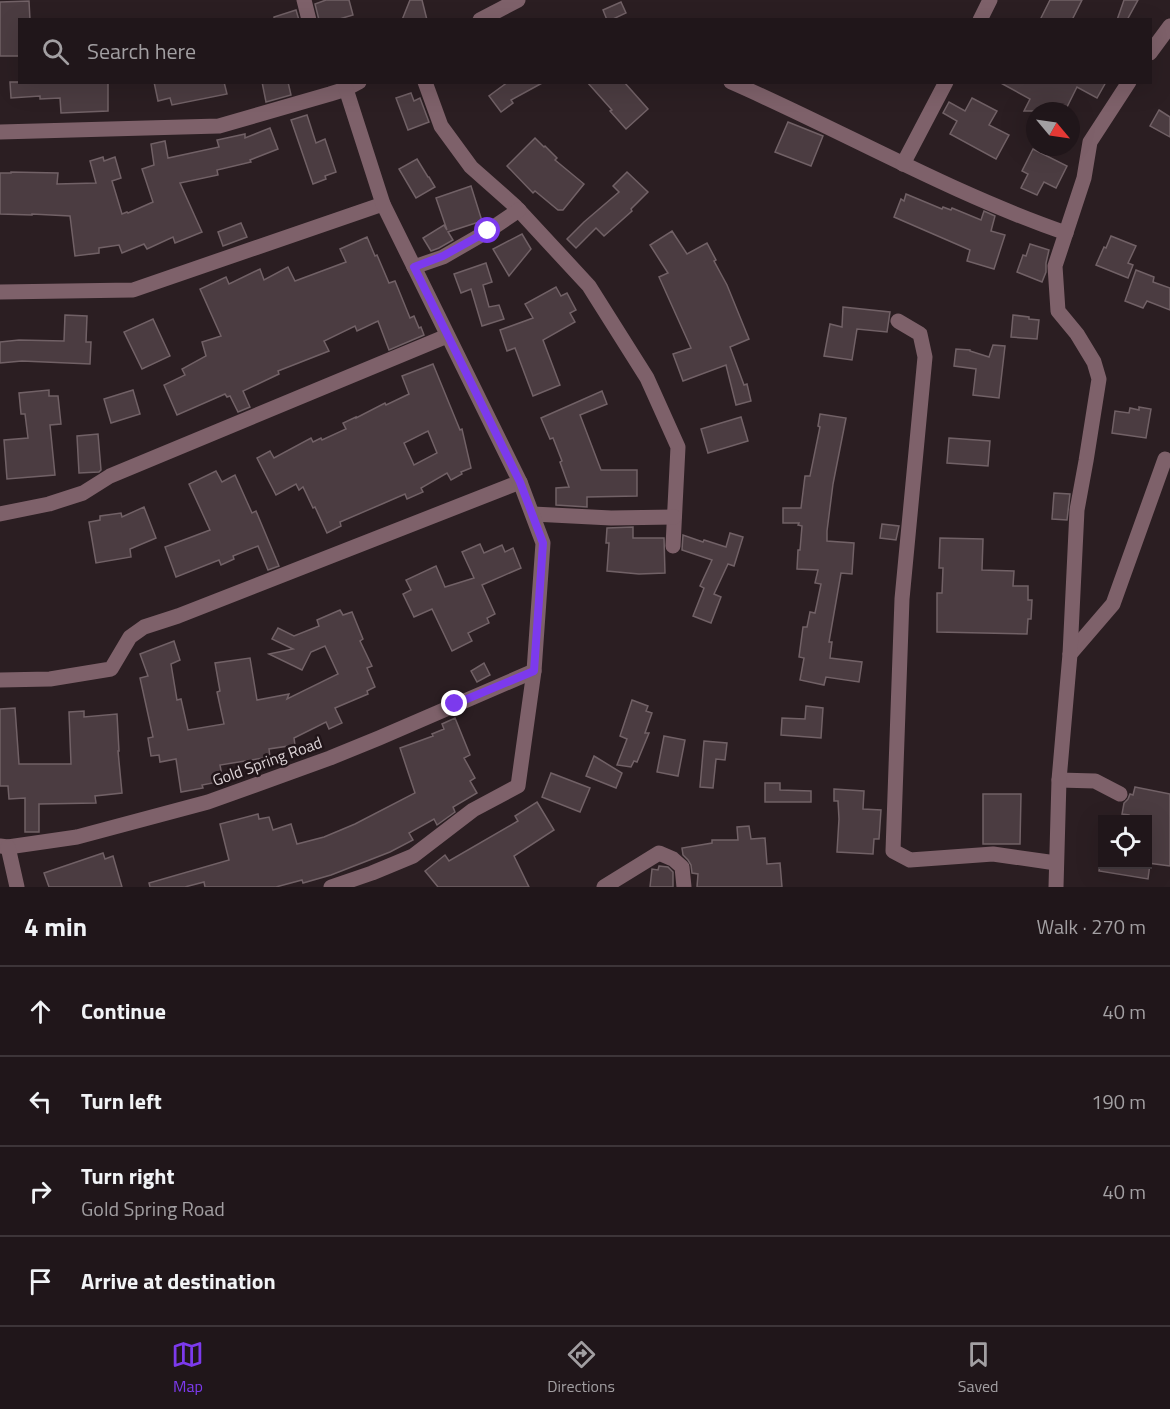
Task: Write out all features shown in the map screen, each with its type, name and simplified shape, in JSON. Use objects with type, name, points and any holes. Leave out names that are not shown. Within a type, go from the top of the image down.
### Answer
[{"type":"street","points":[[304,0],[308,18]]},
{"type":"street","points":[[484,18],[518,0]]},
{"type":"street","points":[[981,18],[990,0]]},
{"type":"street","points":[[1152,50],[1170,26]]},
{"type":"street","points":[[426,84],[441,126],[471,167],[519,210],[590,286],[647,378],[678,447],[673,546]]},
{"type":"street","points":[[735,84],[903,164],[1066,233]]},
{"type":"street","points":[[903,164],[945,84]]},
{"type":"street","points":[[1056,887],[1059,780],[1070,654],[1077,510],[1098,379],[1094,362],[1077,334],[1058,311],[1055,266],[1084,178],[1090,142],[1128,84]]},
{"type":"street","points":[[0,132],[219,126],[329,88],[353,86],[383,204],[520,482],[543,543],[534,671],[518,786],[473,810],[413,856],[331,887]]},
{"type":"street","points":[[0,292],[133,290],[383,204]]},
{"type":"street","points":[[414,267],[443,256],[488,231],[519,210]]},
{"type":"street","points":[[898,321],[920,334],[925,357],[902,599],[893,851],[910,860],[993,854],[1056,863]]},
{"type":"street","points":[[0,514],[49,504],[83,493],[110,476],[447,336]]},
{"type":"street","points":[[1070,654],[1113,604],[1165,459]]},
{"type":"street","points":[[0,680],[50,679],[111,669],[130,637],[144,627],[178,616],[520,482]]},
{"type":"street","points":[[532,514],[611,518],[674,517]]},
{"type":"street","name":"Gold Spring Road","points":[[4,847],[77,837],[208,802],[340,754],[534,671]]},
{"type":"street","points":[[1059,780],[1095,781],[1120,794]]},
{"type":"street","points":[[4,847],[17,887]]},
{"type":"street","points":[[604,887],[659,853],[673,858],[682,867],[684,887]]},
{"type":"building","points":[[326,0],[349,0],[353,15],[343,18],[318,18],[315,4]]},
{"type":"building","points":[[410,0],[422,0],[426,18],[403,18]]},
{"type":"building","points":[[1050,0],[1082,0],[1073,18],[1041,18]]},
{"type":"building","points":[[1124,0],[1138,0],[1128,18],[1118,18]]},
{"type":"building","points":[[29,1],[30,18],[18,18],[18,56],[0,56],[0,2]]},
{"type":"building","points":[[621,2],[626,13],[615,18],[606,18],[603,10]]},
{"type":"building","points":[[296,10],[298,18],[274,18]]},
{"type":"building","points":[[10,82],[18,82],[18,84],[108,84],[108,111],[61,113],[60,98],[40,99],[40,96],[11,98]]},
{"type":"building","points":[[154,84],[224,84],[227,94],[172,105],[170,98],[158,101]]},
{"type":"building","points":[[262,84],[288,84],[291,95],[266,102]]},
{"type":"building","points":[[505,84],[540,84],[511,100],[513,103],[501,112],[489,96]]},
{"type":"building","points":[[589,84],[626,84],[648,109],[626,129],[610,111],[612,110]]},
{"type":"building","points":[[1003,84],[1105,84],[1097,98],[1077,87],[1070,102],[1028,102],[1030,99]]},
{"type":"building","points":[[411,93],[414,101],[420,98],[429,122],[408,130],[396,98]]},
{"type":"building","points":[[972,98],[997,111],[989,125],[1009,135],[996,159],[950,134],[957,121],[943,113],[949,102],[965,111]]},
{"type":"building","points":[[1159,110],[1170,117],[1170,137],[1150,126]]},
{"type":"building","points":[[307,115],[316,143],[325,139],[336,172],[313,184],[291,120]]},
{"type":"building","points":[[788,122],[823,136],[811,166],[775,152]]},
{"type":"building","points":[[270,128],[278,149],[250,160],[251,162],[217,170],[218,175],[180,183],[202,232],[175,243],[173,237],[147,249],[144,244],[122,253],[119,245],[99,248],[99,253],[75,256],[70,216],[0,214],[0,173],[58,173],[57,184],[96,183],[90,161],[103,157],[104,161],[115,157],[121,178],[112,181],[122,214],[128,213],[153,202],[142,169],[154,165],[151,144],[165,141],[168,158],[219,147],[217,140],[245,134],[245,138]]},
{"type":"building","points":[[535,138],[557,158],[555,160],[584,184],[563,210],[558,210],[535,191],[533,193],[507,166]]},
{"type":"building","points":[[1030,156],[1047,156],[1067,166],[1056,188],[1044,182],[1037,195],[1021,188],[1028,174],[1022,171]]},
{"type":"building","points":[[417,159],[435,187],[416,198],[399,169]]},
{"type":"building","points":[[627,172],[648,192],[631,209],[632,211],[604,236],[596,228],[576,248],[567,239],[619,192],[613,186]]},
{"type":"building","points":[[471,186],[482,221],[448,232],[453,240],[431,251],[423,238],[444,225],[447,230],[436,198]]},
{"type":"building","points":[[906,194],[942,209],[943,207],[951,210],[952,208],[981,220],[984,211],[995,216],[991,231],[1005,235],[994,269],[967,261],[970,250],[894,217],[901,199],[904,201]]},
{"type":"building","points":[[241,223],[247,237],[223,246],[218,232]]},
{"type":"building","points":[[672,231],[687,254],[707,243],[716,260],[714,261],[727,285],[749,339],[730,347],[744,385],[747,384],[751,401],[736,405],[726,365],[683,381],[673,354],[691,348],[659,277],[668,273],[650,245]]},
{"type":"building","points":[[522,234],[531,249],[509,276],[493,249]]},
{"type":"building","points":[[1111,236],[1136,246],[1128,263],[1133,265],[1128,278],[1096,265]]},
{"type":"building","points":[[367,237],[389,283],[395,281],[410,318],[414,316],[424,335],[389,350],[378,321],[357,331],[355,326],[324,341],[329,351],[278,371],[279,374],[243,391],[250,407],[238,412],[230,396],[227,397],[225,394],[177,415],[164,385],[185,375],[182,369],[206,356],[202,342],[221,336],[200,289],[226,277],[229,284],[260,269],[264,280],[288,267],[295,281],[346,262],[340,249]]},
{"type":"building","points":[[1030,244],[1049,250],[1042,282],[1017,272]]},
{"type":"building","points":[[486,263],[492,282],[483,285],[489,307],[499,305],[504,319],[482,326],[471,289],[461,293],[454,274]]},
{"type":"building","points":[[1136,270],[1154,277],[1153,282],[1170,288],[1170,310],[1147,301],[1143,308],[1125,301]]},
{"type":"building","points":[[556,287],[561,296],[567,293],[576,310],[570,313],[575,322],[543,340],[560,385],[533,396],[515,348],[507,351],[500,330],[533,318],[525,304]]},
{"type":"building","points":[[843,307],[890,312],[887,332],[857,329],[852,360],[824,356],[830,324],[842,327]]},
{"type":"building","points":[[65,315],[87,316],[86,342],[91,342],[90,364],[22,361],[0,363],[0,342],[64,341]]},
{"type":"building","points":[[1013,315],[1039,320],[1037,339],[1011,337]]},
{"type":"building","points":[[153,319],[170,356],[142,369],[124,332]]},
{"type":"building","points":[[993,345],[1005,346],[999,398],[973,395],[976,369],[954,366],[956,349],[970,350],[989,357]]},
{"type":"building","points":[[433,364],[460,430],[462,429],[471,468],[451,480],[447,473],[421,488],[423,492],[407,499],[405,494],[340,522],[341,526],[327,533],[303,487],[299,490],[296,484],[276,495],[257,458],[270,451],[274,458],[311,438],[313,442],[321,438],[322,440],[346,429],[343,423],[409,394],[402,376]],"holes":[[[428,431],[437,453],[414,465],[404,443]]]},
{"type":"building","points":[[49,390],[49,396],[58,396],[61,424],[50,425],[55,475],[7,479],[4,440],[28,438],[25,414],[21,414],[19,393]]},
{"type":"building","points":[[133,390],[140,414],[111,423],[104,399]]},
{"type":"building","points":[[602,391],[607,404],[580,415],[601,470],[637,470],[637,496],[587,497],[587,507],[556,505],[556,488],[569,487],[553,438],[550,439],[541,418]]},
{"type":"building","points":[[1139,407],[1151,409],[1146,438],[1112,433],[1115,411],[1129,413],[1130,408],[1139,410]]},
{"type":"building","points":[[820,414],[846,418],[833,484],[827,541],[854,543],[852,574],[841,573],[829,642],[832,642],[830,658],[862,662],[859,682],[826,677],[824,685],[800,680],[804,658],[799,657],[803,627],[807,627],[810,612],[815,613],[821,584],[815,583],[818,570],[797,569],[802,526],[798,525],[799,523],[783,523],[783,508],[801,508],[805,476],[810,476],[820,427],[818,426]]},
{"type":"building","points":[[741,417],[748,441],[708,453],[701,429]]},
{"type":"building","points":[[98,434],[101,470],[79,473],[77,436]]},
{"type":"building","points":[[949,438],[990,441],[988,466],[947,463]]},
{"type":"building","points":[[216,471],[222,482],[235,475],[252,513],[256,511],[279,566],[268,570],[258,546],[233,556],[234,559],[221,565],[219,560],[176,577],[165,547],[210,530],[189,484]]},
{"type":"building","points":[[1054,493],[1070,494],[1067,520],[1052,519]]},
{"type":"building","points":[[144,507],[156,538],[130,549],[131,557],[96,563],[89,522],[100,520],[100,516],[121,513],[122,517]]},
{"type":"building","points":[[882,524],[899,526],[896,540],[880,538]]},
{"type":"building","points":[[633,527],[633,538],[664,538],[665,573],[639,574],[607,571],[609,543],[606,543],[607,528]]},
{"type":"building","points":[[730,533],[743,537],[734,566],[728,564],[714,594],[721,597],[711,623],[693,616],[704,588],[700,586],[712,560],[682,550],[683,535],[726,547]]},
{"type":"building","points":[[940,538],[983,539],[982,570],[1014,571],[1013,586],[1028,586],[1028,600],[1032,600],[1027,634],[937,632],[937,593],[942,593],[943,568],[939,568]]},
{"type":"building","points":[[480,544],[484,553],[502,545],[505,552],[513,548],[521,568],[482,585],[495,614],[487,618],[489,623],[468,633],[472,641],[452,651],[432,609],[414,617],[403,594],[411,590],[406,580],[436,566],[445,587],[474,578],[462,552]]},
{"type":"building","points":[[340,610],[343,615],[352,612],[363,639],[360,641],[372,666],[367,668],[375,687],[367,691],[368,694],[335,708],[342,723],[329,729],[326,722],[294,738],[295,745],[269,749],[270,757],[220,765],[223,781],[181,792],[176,759],[160,762],[159,755],[151,756],[148,738],[153,737],[140,678],[148,676],[140,654],[174,641],[180,660],[171,664],[177,700],[181,699],[188,730],[224,724],[217,692],[220,691],[215,663],[250,658],[257,700],[289,694],[287,699],[338,674],[325,646],[311,652],[302,670],[269,654],[293,649],[272,639],[278,628],[294,636],[319,626],[317,620]]},
{"type":"building","points":[[484,663],[490,675],[477,682],[471,671]]},
{"type":"building","points":[[632,700],[648,706],[646,711],[652,713],[645,733],[649,733],[637,762],[634,761],[631,767],[617,765],[627,739],[620,736]]},
{"type":"building","points":[[806,706],[823,708],[821,738],[781,735],[782,718],[805,719]]},
{"type":"building","points":[[15,708],[19,764],[71,764],[69,712],[84,711],[84,717],[117,714],[122,793],[95,796],[96,803],[39,804],[39,832],[25,832],[25,798],[9,799],[8,786],[0,786],[0,709]]},
{"type":"building","points":[[455,718],[470,755],[464,758],[475,778],[470,781],[477,793],[453,807],[455,812],[437,825],[434,819],[409,833],[413,840],[390,852],[331,875],[303,883],[302,880],[276,887],[205,887],[204,882],[185,887],[150,887],[149,883],[229,860],[220,824],[258,814],[259,819],[269,817],[273,830],[291,824],[297,844],[324,837],[355,824],[415,793],[400,748],[433,736],[432,734],[444,729],[442,724]]},
{"type":"building","points":[[664,736],[685,740],[678,776],[657,772]]},
{"type":"building","points":[[704,741],[727,743],[725,760],[716,759],[713,788],[700,787]]},
{"type":"building","points":[[594,756],[622,773],[616,788],[586,776]]},
{"type":"building","points":[[551,773],[590,788],[580,812],[542,797]]},
{"type":"building","points":[[765,783],[780,783],[780,790],[811,791],[811,802],[765,802]]},
{"type":"building","points":[[1135,787],[1170,794],[1170,866],[1152,864],[1152,815],[1122,814],[1124,803],[1130,794],[1133,795]]},
{"type":"building","points":[[834,789],[864,791],[863,809],[881,810],[879,839],[874,839],[873,854],[837,852],[839,819],[838,801],[834,801]]},
{"type":"building","points":[[983,794],[1021,794],[1020,844],[983,844]]},
{"type":"building","points":[[537,802],[554,830],[514,856],[529,887],[438,887],[425,871],[445,855],[449,861],[518,821],[515,816]]},
{"type":"building","points":[[749,826],[751,839],[765,838],[767,864],[780,863],[782,887],[697,887],[698,874],[692,873],[691,865],[683,855],[682,848],[712,843],[712,840],[738,840],[737,827]]},
{"type":"building","points":[[103,853],[105,859],[113,856],[122,887],[49,887],[44,873]]},
{"type":"building","points":[[659,866],[668,867],[673,872],[673,887],[650,887],[652,869],[658,870]]},
{"type":"building","points":[[1099,869],[1149,869],[1148,879],[1099,871]]},
{"type":"route","points":[[455,704],[534,671],[543,543],[520,482],[414,267],[443,256],[488,231]]}]
